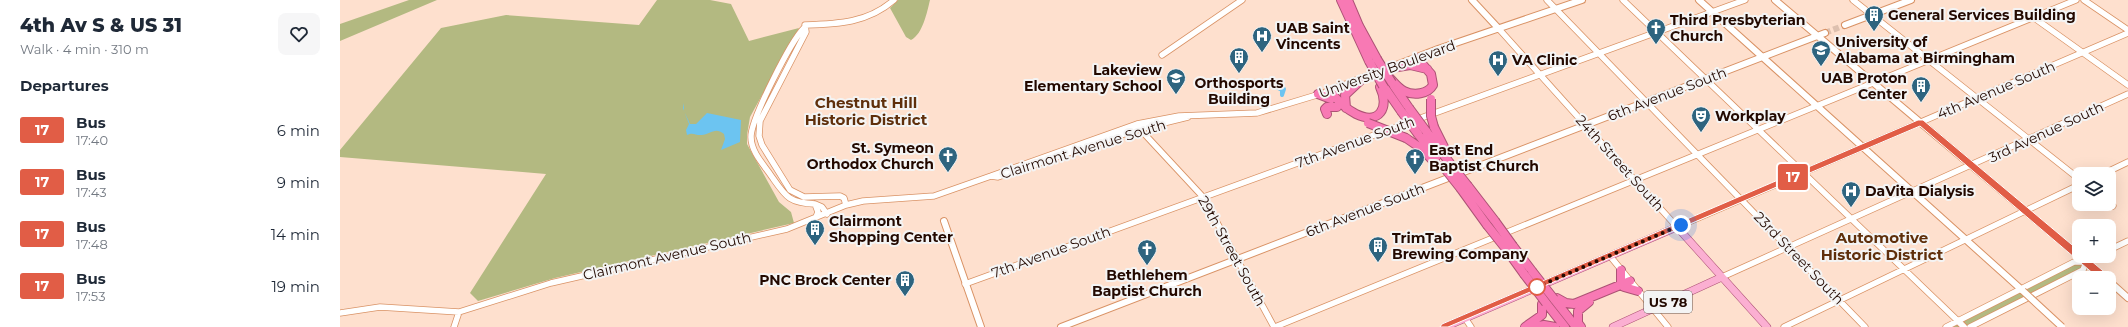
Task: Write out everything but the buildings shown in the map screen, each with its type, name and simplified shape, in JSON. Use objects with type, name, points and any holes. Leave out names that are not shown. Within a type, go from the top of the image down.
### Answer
[{"type":"highway","points":[[1341,0],[1368,62],[1382,86],[1405,110],[1445,163],[1477,199],[1491,223]]},
{"type":"highway","points":[[1348,0],[1359,26],[1377,59],[1393,82],[1405,110]]},
{"type":"highway","points":[[1393,82],[1403,90],[1410,93],[1426,92],[1432,87],[1434,81],[1419,57]]},
{"type":"highway","points":[[1419,57],[1438,76],[1439,81],[1432,100],[1431,116],[1445,163],[1454,181],[1466,187],[1510,247],[1526,273],[1543,284],[1550,301]]},
{"type":"highway","points":[[1392,68],[1410,65],[1427,69]]},
{"type":"highway","points":[[1342,107],[1345,95],[1361,80]]},
{"type":"highway","points":[[1318,94],[1332,99],[1342,107],[1362,116],[1373,116],[1384,109],[1386,102],[1382,86]]},
{"type":"highway","points":[[1328,91],[1346,114],[1406,138],[1445,163]]},
{"type":"highway","points":[[1328,91],[1332,99]]},
{"type":"highway","points":[[1327,114],[1325,109],[1327,107],[1342,107]]},
{"type":"highway","points":[[1510,247],[1513,258],[1550,301],[1575,326]]},
{"type":"highway","points":[[1621,270],[1629,286]]},
{"type":"highway","points":[[1550,301],[1574,304],[1629,286]]},
{"type":"highway","points":[[1575,326],[1578,311],[1581,307],[1629,286]]},
{"type":"highway","points":[[1525,327],[1542,314],[1550,301]]},
{"type":"highway","points":[[1535,327],[1544,325],[1555,327]]},
{"type":"main road","name":"24th Street South","points":[[1472,0],[1498,29]]},
{"type":"main road","name":"University Boulevard","points":[[1328,91],[1361,80],[1419,57],[1582,0]]},
{"type":"main road","points":[[1698,0],[2062,327]]},
{"type":"main road","points":[[1775,0],[2072,250]]},
{"type":"main road","points":[[1845,25],[1911,0]]},
{"type":"main road","name":"6th Avenue South","points":[[1061,327],[1825,33]]},
{"type":"main road","points":[[944,220],[980,327]]},
{"type":"main road","name":"24th Street South","points":[[1677,227],[1767,327]]},
{"type":"main road","name":"4th Avenue South","points":[[1445,327],[1677,227]]},
{"type":"main road","points":[[2087,263],[2097,271]]},
{"type":"main road","name":"3rd Avenue South","points":[[1613,327],[1722,277]]},
{"type":"main road","points":[[2116,288],[2128,298]]},
{"type":"main road","points":[[1958,321],[1964,327]]},
{"type":"street","points":[[827,214],[822,207],[814,204],[798,203],[785,197],[754,149],[750,136],[756,114],[801,31],[807,27],[862,17],[885,5],[889,0]]},
{"type":"street","points":[[807,27],[860,20],[887,7],[894,0]]},
{"type":"street","points":[[1162,55],[1242,0]]},
{"type":"street","name":"23rd Street South","points":[[1547,0],[1866,327]]},
{"type":"street","points":[[1623,0],[1958,321]]},
{"type":"street","name":"7th Avenue South","points":[[965,284],[1745,0]]},
{"type":"street","points":[[1853,0],[2072,174]]},
{"type":"street","points":[[1275,327],[2076,0]]},
{"type":"street","points":[[2084,0],[2128,30]]},
{"type":"street","points":[[2033,17],[2128,85]]},
{"type":"street","points":[[807,27],[806,32],[760,121],[759,136],[762,144],[790,190],[804,196],[840,196],[844,198],[846,205]]},
{"type":"street","name":"24th Street South","points":[[1498,29],[1677,227]]},
{"type":"street","name":"4th Avenue South","points":[[1677,227],[2128,33]]},
{"type":"street","name":"University Boulevard","points":[[1188,117],[1257,113],[1328,91]]},
{"type":"street","name":"3rd Avenue South","points":[[1722,277],[2128,94]]},
{"type":"street","name":"Clairmont Avenue South","points":[[340,313],[380,307],[459,312],[551,283],[787,229],[846,205],[863,201],[934,196],[991,176],[996,172],[1062,150],[1138,127],[1188,117]]},
{"type":"street","name":"Clairmont Avenue South","points":[[991,176],[998,177],[1138,127]]},
{"type":"street","name":"29th Street South","points":[[1138,127],[1203,197],[1275,327]]},
{"type":"street","points":[[2116,168],[2128,162]]},
{"type":"street","points":[[1784,327],[2072,188]]},
{"type":"street","points":[[814,204],[818,212],[816,217]]},
{"type":"street","points":[[2116,247],[2128,241]]},
{"type":"street","points":[[1610,256],[1621,270]]},
{"type":"street","points":[[1946,327],[2022,290],[2072,263]]},
{"type":"street","points":[[1968,316],[1969,322],[1973,326],[2083,270],[2086,263]]},
{"type":"street","points":[[1629,286],[1653,309],[1668,327]]},
{"type":"street","points":[[454,327],[459,312]]},
{"type":"street","points":[[1465,318],[1471,327]]},
{"type":"green space","points":[[409,0],[437,0],[340,41],[340,24]]},
{"type":"green space","points":[[657,0],[710,0],[731,4],[749,41],[799,28],[750,117],[747,135],[747,144],[779,202],[791,212],[794,223],[555,278],[478,301],[470,293],[546,174],[340,157],[340,150],[441,28],[506,15],[639,25]]},
{"type":"green space","points":[[898,0],[930,0],[926,16],[919,33],[911,40],[906,37],[890,8]]},
{"type":"green space","points":[[2076,264],[2081,264],[2081,268],[2072,271],[2072,273],[1966,327],[1952,327]]},
{"type":"water","points":[[685,112],[690,124],[696,124],[707,113],[741,120],[740,142],[721,150],[725,139],[724,134],[721,132],[715,131],[703,135],[687,135],[686,130],[689,124]]},
{"type":"waterway","points":[[1276,84],[1280,84],[1284,89],[1282,95],[1282,90],[1276,87],[1276,84]]},
{"type":"tunnel","points":[[1825,33],[1845,25]]},
{"type":"bus line","name":"17","points":[[1445,327],[1920,122],[2097,271]]},
{"type":"place","name":"General Services Building","points":[[1874,32]]},
{"type":"place","name":"Third Presbyterian Church","points":[[1656,45]]},
{"type":"place","name":"UAB Saint Vincents","points":[[1262,53]]},
{"type":"place","name":"University of Alabama at Birmingham","points":[[1821,67]]},
{"type":"place","name":"Orthosports Building","points":[[1239,74]]},
{"type":"place","name":"VA Clinic","points":[[1498,77]]},
{"type":"place","name":"Lakeview Elementary School","points":[[1176,95]]},
{"type":"place","name":"UAB Proton Center","points":[[1921,103]]},
{"type":"place","name":"Workplay","points":[[1701,133]]},
{"type":"place","name":"St. Symeon Orthodox Church","points":[[948,173]]},
{"type":"place","name":"East End Baptist Church","points":[[1415,175]]},
{"type":"place","name":"DaVita Dialysis","points":[[1851,208]]},
{"type":"place","name":"Clairmont Shopping Center","points":[[815,246]]},
{"type":"place","name":"TrimTab Brewing Company","points":[[1378,263]]},
{"type":"place","name":"Bethlehem Baptist Church","points":[[1147,266]]},
{"type":"place","name":"PNC Brock Center","points":[[905,297]]},
{"type":"district","name":"Chestnut Hill Historic District","points":[[866,110]]},
{"type":"district","name":"Automotive Historic District","points":[[1882,246]]},
{"type":"route","points":[[1537,287],[1681,225]]}]
